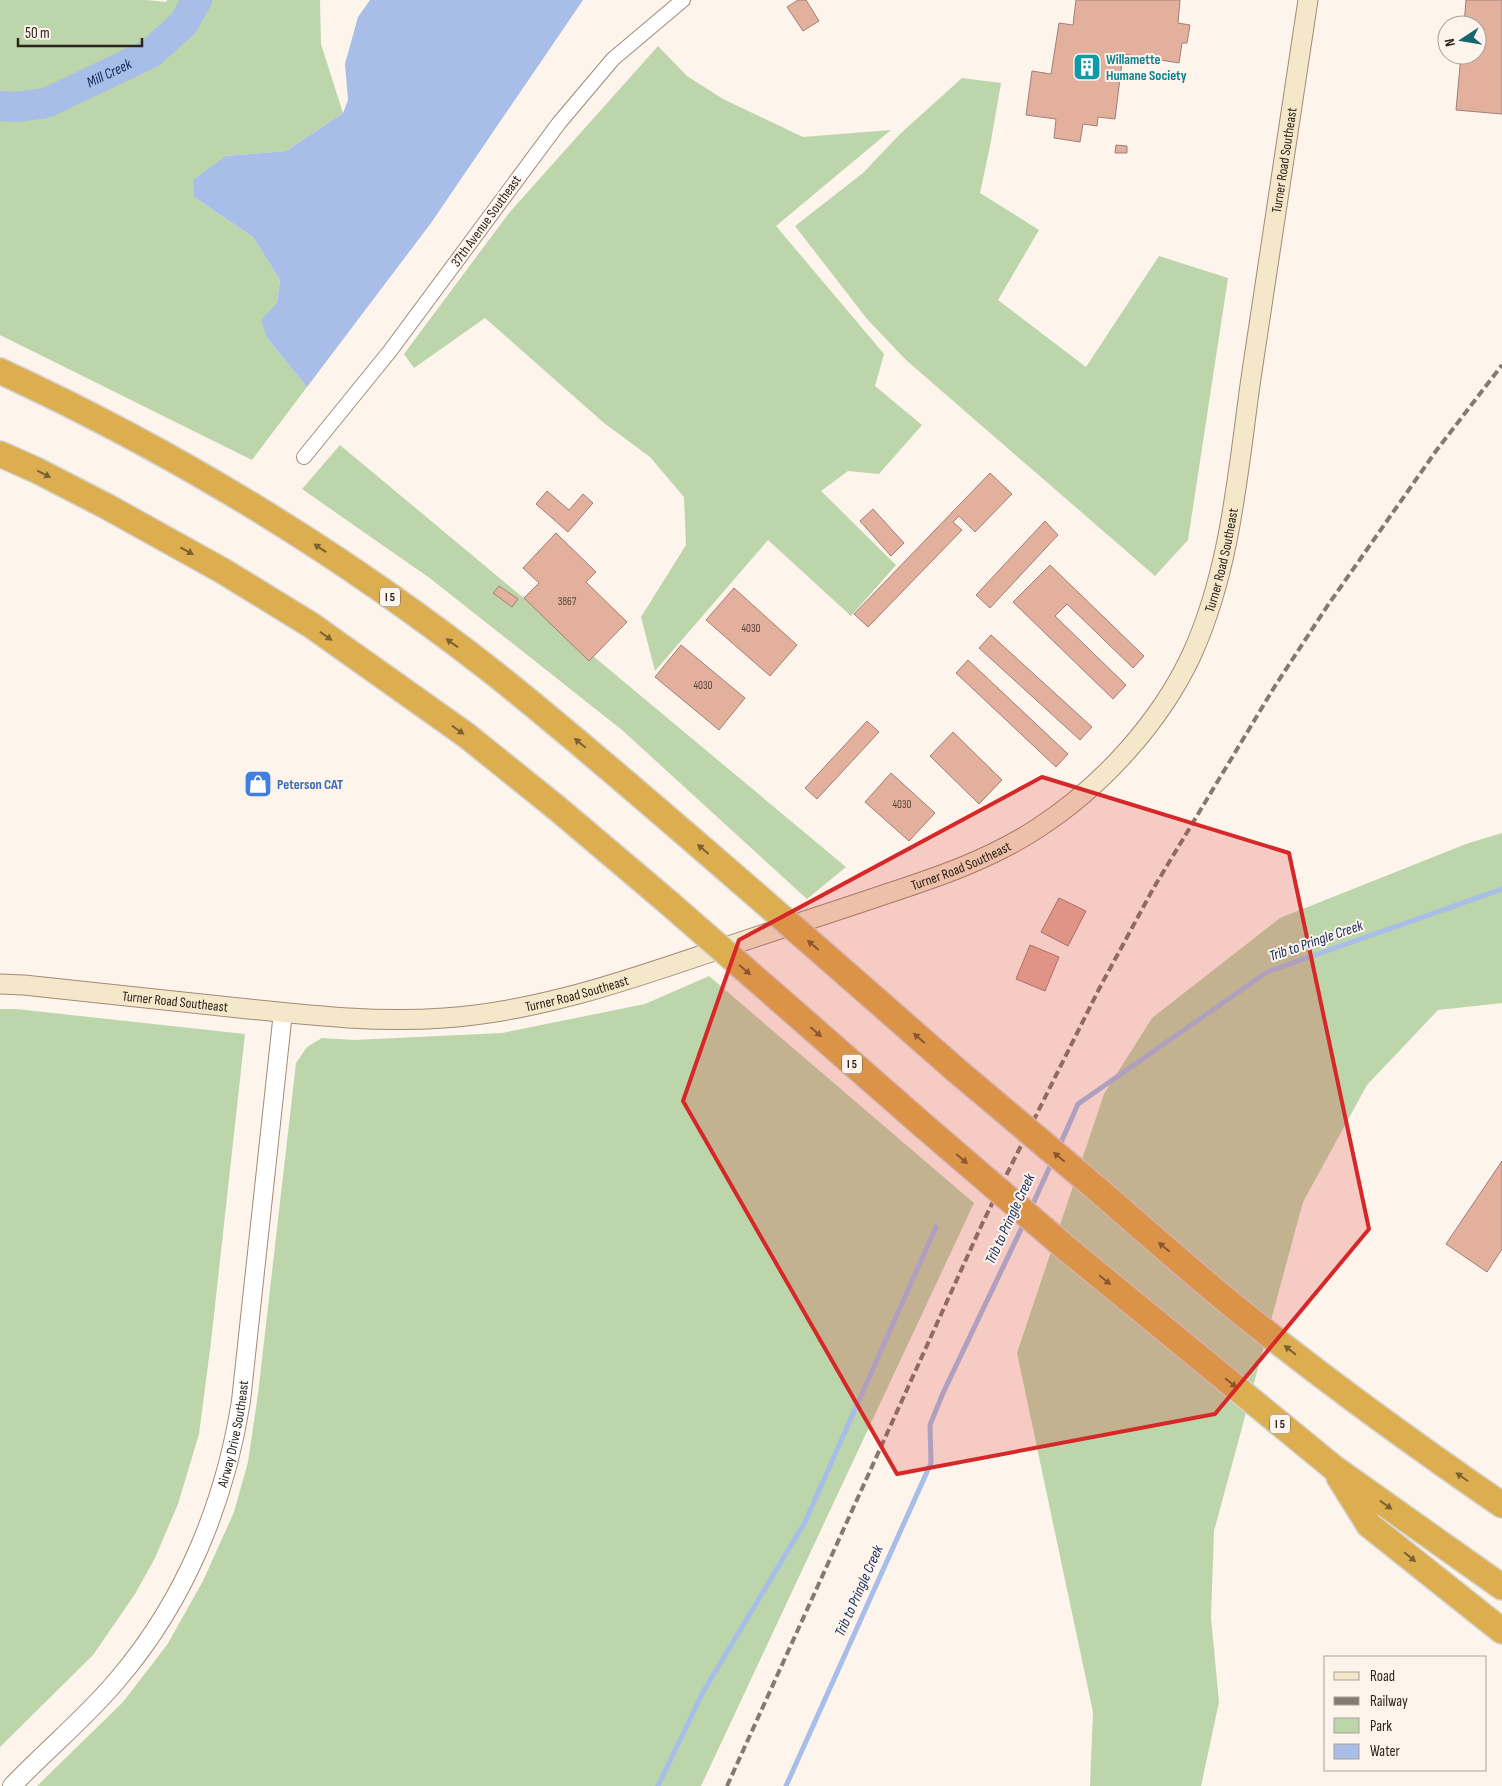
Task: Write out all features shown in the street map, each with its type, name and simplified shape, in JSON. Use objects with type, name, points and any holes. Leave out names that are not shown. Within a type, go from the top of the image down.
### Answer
[{"type":"highway","name":"I 5","points":[[0,371],[109,424],[188,467],[291,529],[343,563],[492,672],[583,746],[956,1070],[1245,1315],[1329,1380],[1455,1473],[1502,1505]]},
{"type":"highway","name":"I 5","points":[[0,454],[106,506],[223,571],[311,625],[466,735],[558,809],[669,903],[1067,1249],[1334,1468],[1502,1587]]},
{"type":"highway","name":"I 5","points":[[1334,1468],[1369,1525],[1502,1631]]},
{"type":"main road","name":"Turner Road Southeast","points":[[0,984],[340,1017],[400,1020],[446,1018],[500,1012],[580,994],[927,881],[1002,850],[1038,829],[1069,806],[1100,778],[1151,721],[1191,655],[1216,589],[1233,501],[1308,0]]},
{"type":"street","name":"37th Avenue Southeast","points":[[304,457],[390,351],[570,109],[613,59],[683,0]]},
{"type":"street","name":"Airway Drive Southeast","points":[[12,1786],[93,1707],[134,1661],[184,1582],[215,1511],[231,1454],[241,1401],[284,1012]]},
{"type":"highlighted area","points":[[1042,777],[1289,853],[1369,1229],[1215,1414],[897,1474],[683,1101],[739,940]]},
{"type":"green space","points":[[0,0],[147,0],[166,2],[167,0],[320,0],[321,44],[343,113],[286,151],[226,156],[194,197],[253,237],[280,280],[277,303],[267,338],[307,387],[252,460],[0,335]]},
{"type":"green space","points":[[658,46],[687,76],[723,99],[803,137],[891,130],[776,226],[884,354],[875,386],[922,425],[879,474],[848,471],[821,491],[896,565],[851,616],[768,540],[655,671],[641,617],[686,545],[684,497],[650,457],[604,423],[485,318],[414,368],[404,354],[509,213]]},
{"type":"green space","points":[[962,78],[1001,83],[980,193],[1039,230],[998,300],[1086,367],[1159,256],[1228,278],[1188,540],[1155,576],[906,360],[867,319],[795,226],[863,173],[901,133]]},
{"type":"green space","points":[[340,445],[846,867],[807,899],[622,730],[431,579],[302,489]]},
{"type":"green space","points":[[1502,833],[1502,1003],[1438,1010],[1367,1085],[1303,1202],[1214,1531],[1211,1618],[1219,1702],[1201,1786],[1090,1786],[1093,1712],[1017,1353],[1104,1094],[1152,1018],[1280,918],[1466,844]]},
{"type":"green space","points":[[709,976],[974,1203],[701,1786],[37,1786],[123,1702],[167,1645],[203,1581],[234,1512],[248,1462],[258,1394],[296,1063],[307,1047],[322,1038],[354,1040],[502,1033],[645,1004]]},
{"type":"green space","points":[[0,1009],[16,1009],[245,1034],[199,1434],[178,1504],[155,1558],[135,1594],[93,1655],[0,1747]]},
{"type":"water","points":[[370,0],[583,0],[431,223],[307,387],[267,338],[261,320],[277,303],[280,280],[253,237],[194,197],[193,180],[226,156],[286,151],[343,113],[348,100],[345,64],[358,17]]},
{"type":"building","points":[[798,0],[806,0],[819,21],[803,31],[787,7]]},
{"type":"building","name":"Willamette Humane Society","points":[[1076,0],[1180,0],[1178,23],[1190,25],[1187,43],[1182,43],[1179,63],[1123,54],[1115,119],[1098,117],[1097,126],[1083,124],[1080,142],[1054,138],[1056,119],[1026,115],[1032,71],[1051,74],[1059,23],[1073,25]]},
{"type":"building","points":[[1466,0],[1502,0],[1502,114],[1456,110],[1460,65],[1487,65],[1487,15],[1465,15]]},
{"type":"building","points":[[1116,145],[1127,146],[1127,153],[1115,153]]},
{"type":"building","points":[[990,473],[1012,494],[975,532],[959,516],[953,522],[962,530],[868,627],[854,614]]},
{"type":"building","points":[[547,491],[569,510],[583,494],[593,503],[568,532],[536,504]]},
{"type":"building","points":[[873,509],[904,543],[891,556],[860,521]]},
{"type":"building","points":[[1045,521],[1058,535],[990,608],[976,595]]},
{"type":"building","points":[[556,533],[596,572],[586,582],[627,622],[589,661],[524,598],[539,583],[523,568]]},
{"type":"building","points":[[1050,565],[1144,656],[1133,668],[1067,604],[1055,616],[1126,685],[1113,699],[1013,602]]},
{"type":"building","points":[[499,586],[518,599],[512,607],[493,593]]},
{"type":"building","points":[[734,588],[797,645],[770,676],[706,620]]},
{"type":"building","points":[[991,635],[1092,727],[1080,740],[979,648]]},
{"type":"building","points":[[681,645],[745,698],[719,730],[655,677]]},
{"type":"building","points":[[968,660],[1068,754],[1056,767],[956,673]]},
{"type":"building","points":[[867,721],[879,732],[817,799],[805,788]]},
{"type":"building","points":[[953,732],[1002,780],[979,804],[930,756]]},
{"type":"building","points":[[891,773],[935,813],[909,841],[865,802]]},
{"type":"building","points":[[1059,898],[1086,911],[1068,946],[1041,932]]},
{"type":"building","points":[[1030,945],[1059,957],[1045,991],[1016,979]]},
{"type":"building","points":[[1502,1161],[1502,1249],[1487,1272],[1446,1244]]},
{"type":"waterway","name":"Mill Creek","points":[[0,106],[15,107],[46,103],[151,53],[183,24],[197,0]]},
{"type":"waterway","name":"Trib to Pringle Creek","points":[[1059,1147],[1078,1104],[1267,972],[1502,889]]},
{"type":"waterway","name":"Trib to Pringle Creek","points":[[1031,1208],[1052,1162]]},
{"type":"waterway","name":"Trib to Pringle Creek","points":[[786,1786],[931,1463],[930,1425],[943,1393],[1025,1221]]},
{"type":"waterway","points":[[658,1786],[703,1692],[805,1522],[936,1227]]},
{"type":"railway","points":[[727,1786],[983,1222],[1099,989],[1153,889],[1275,686],[1328,605],[1436,451],[1502,365]]},
{"type":"place","name":"Willamette Humane Society","points":[[1087,67]]},
{"type":"place","name":"Peterson CAT","points":[[258,784]]}]
